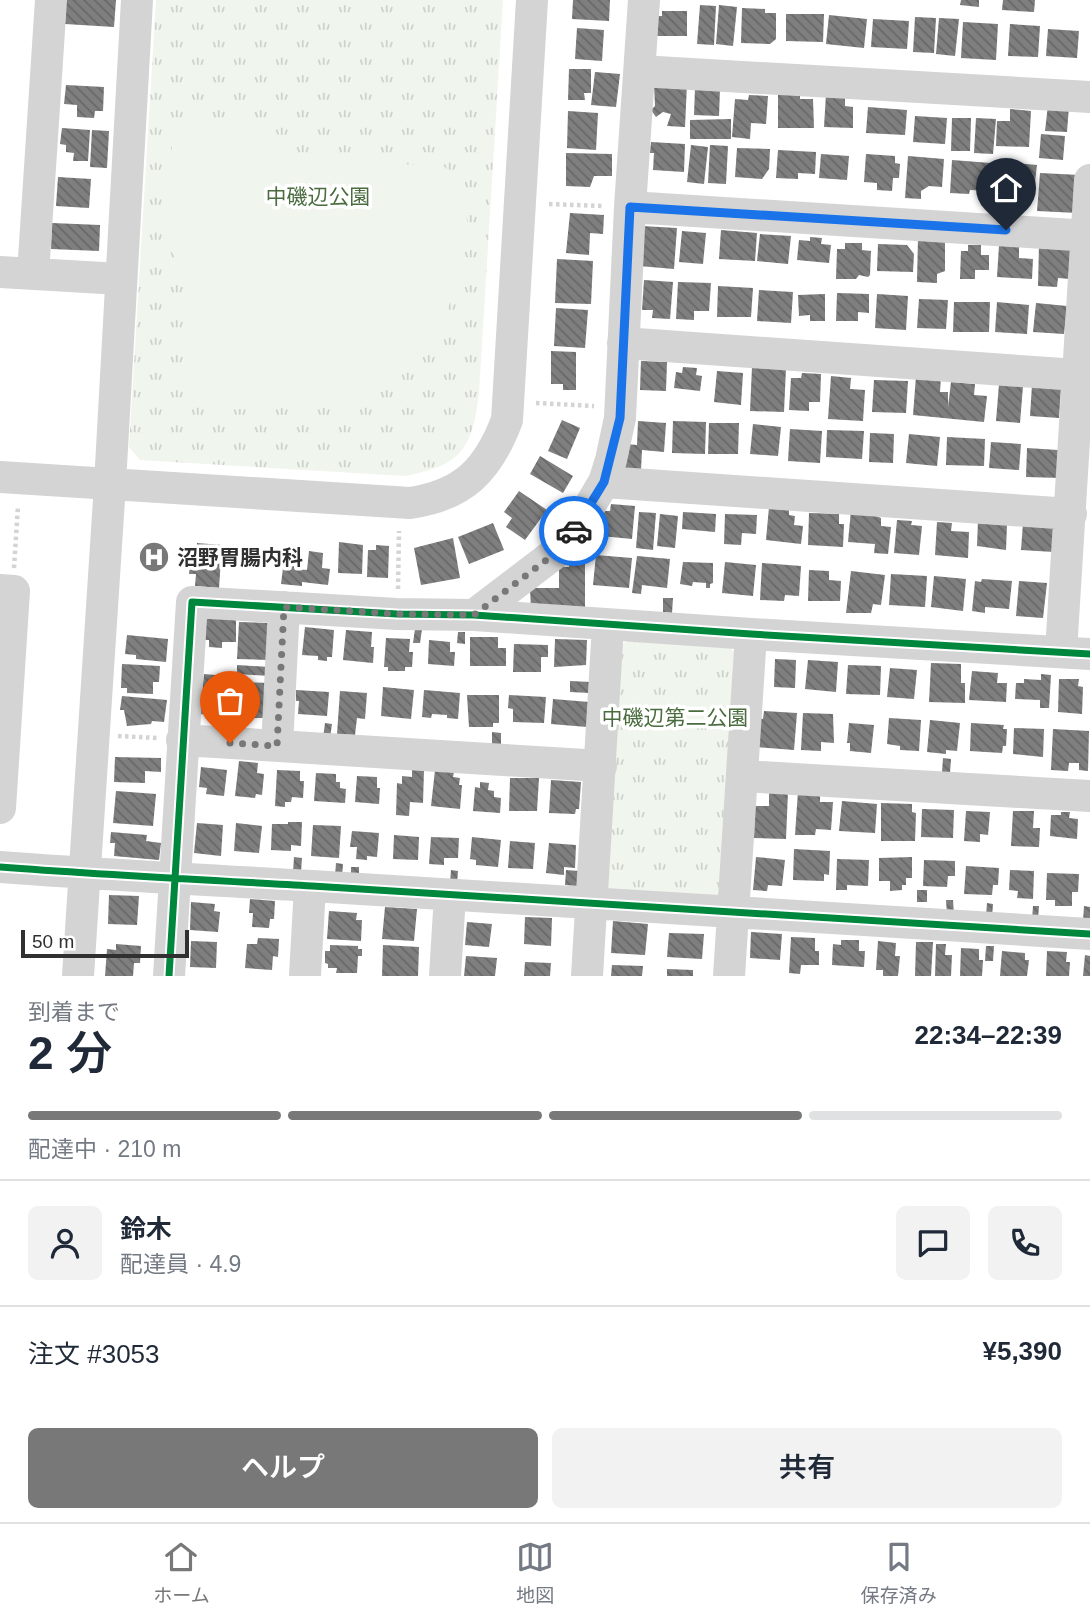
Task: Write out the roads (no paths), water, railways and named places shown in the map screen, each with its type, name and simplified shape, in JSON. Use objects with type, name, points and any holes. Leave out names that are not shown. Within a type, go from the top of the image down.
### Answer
[{"type":"street","points":[[33,274],[51,0]]},
{"type":"street","points":[[78,976],[110,484],[137,0]]},
{"type":"street","points":[[0,477],[410,503],[436,499],[461,485],[479,470],[496,449],[507,420],[532,0]]},
{"type":"street","points":[[474,615],[558,551],[576,529],[604,482],[611,460],[620,407],[644,0]]},
{"type":"street","points":[[639,71],[1090,97]]},
{"type":"street","points":[[169,976],[192,602],[397,614],[474,615],[1075,653],[1071,514],[1090,180]]},
{"type":"street","points":[[630,207],[1088,235]]},
{"type":"street","points":[[0,272],[120,279]]},
{"type":"street","points":[[623,343],[1077,375]]},
{"type":"street","points":[[604,482],[1071,514]]},
{"type":"street","points":[[0,808],[7,591]]},
{"type":"street","points":[[277,746],[284,607]]},
{"type":"street","points":[[587,976],[608,625]]},
{"type":"street","points":[[729,976],[751,634]]},
{"type":"street","points":[[183,740],[601,766]]},
{"type":"street","points":[[742,776],[1090,796]]},
{"type":"street","points":[[0,867],[174,880],[1090,934]]},
{"type":"street","points":[[305,976],[310,886]]},
{"type":"street","points":[[445,976],[450,895]]},
{"type":"place","name":"沼野胃腸内科","points":[[154,557]]},
{"type":"park label","name":"中磯辺公園","points":[[318,196]]},
{"type":"park label","name":"中磯辺第二公園","points":[[675,717]]}]
